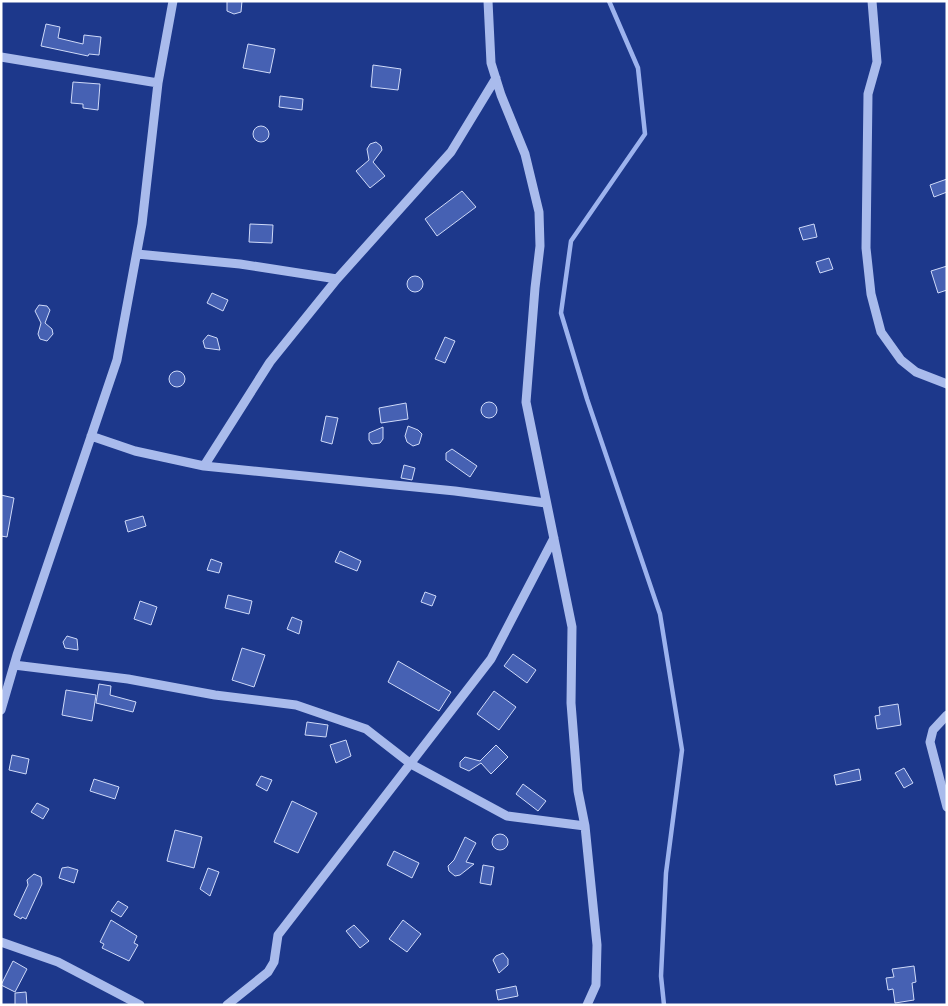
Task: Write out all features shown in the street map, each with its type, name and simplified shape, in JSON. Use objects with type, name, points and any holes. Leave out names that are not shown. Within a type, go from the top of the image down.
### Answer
[{"type":"street","points":[[1,710],[4,691],[117,360],[137,254],[158,83],[173,1]]},
{"type":"street","points":[[488,1],[492,63],[525,154],[540,212],[540,246],[534,288],[526,402],[572,627],[571,703],[578,791],[585,826],[597,945],[596,985],[587,1005]]},
{"type":"street","points":[[872,1],[877,62],[868,94],[866,248],[871,294],[881,332],[901,360],[916,372],[947,384]]},
{"type":"street","points":[[1,57],[158,83]]},
{"type":"street","points":[[204,466],[270,362],[337,279],[451,152],[496,78]]},
{"type":"street","points":[[137,254],[240,264],[337,279]]},
{"type":"street","points":[[91,436],[135,451],[204,466],[455,491],[546,503]]},
{"type":"street","points":[[227,1005],[268,972],[274,962],[278,935],[491,659],[554,538]]},
{"type":"street","points":[[14,664],[128,679],[215,695],[296,705],[366,729],[411,764],[507,816],[585,826]]},
{"type":"street","points":[[947,715],[933,730],[930,742],[947,808]]},
{"type":"street","points":[[1,942],[58,962],[140,1005]]},
{"type":"building","points":[[227,1],[242,1],[241,12],[234,14],[227,11]]},
{"type":"building","points":[[46,24],[60,27],[58,38],[83,44],[84,35],[101,37],[99,55],[89,54],[88,56],[41,46]]},
{"type":"building","points":[[248,44],[275,49],[270,73],[243,68]]},
{"type":"building","points":[[373,65],[401,69],[398,90],[371,87]]},
{"type":"building","points":[[73,82],[100,84],[98,110],[83,108],[83,104],[71,103]]},
{"type":"building","points":[[280,96],[303,99],[302,110],[279,107]]},
{"type":"building","points":[[261,126],[269,134],[261,142],[253,134]]},
{"type":"building","points":[[376,142],[381,146],[382,150],[373,162],[385,176],[370,188],[356,171],[369,160],[367,149],[370,144]]},
{"type":"building","points":[[947,179],[947,192],[934,197],[930,185]]},
{"type":"building","points":[[462,191],[476,207],[437,236],[425,219]]},
{"type":"building","points":[[250,224],[273,225],[272,243],[249,242]]},
{"type":"building","points":[[814,224],[817,237],[803,240],[799,228]]},
{"type":"building","points":[[829,258],[833,269],[820,273],[816,262]]},
{"type":"building","points":[[947,266],[947,290],[938,293],[931,271]]},
{"type":"building","points":[[415,276],[423,284],[415,292],[407,284]]},
{"type":"building","points":[[212,293],[228,300],[223,311],[207,303]]},
{"type":"building","points":[[39,305],[47,306],[50,310],[45,323],[52,329],[53,334],[47,341],[40,339],[38,334],[41,323],[35,311]]},
{"type":"building","points":[[208,335],[217,338],[220,350],[205,348],[203,341]]},
{"type":"building","points":[[445,337],[455,341],[445,363],[435,359]]},
{"type":"building","points":[[177,371],[183,373],[185,379],[183,385],[177,387],[171,385],[169,379],[171,373]]},
{"type":"building","points":[[489,402],[497,410],[489,418],[481,410]]},
{"type":"building","points":[[406,403],[408,419],[381,423],[379,408]]},
{"type":"building","points":[[326,416],[338,418],[332,444],[321,441]]},
{"type":"building","points":[[408,426],[422,434],[419,444],[413,446],[407,442],[405,436]]},
{"type":"building","points":[[383,427],[383,439],[380,443],[372,444],[369,440],[369,433]]},
{"type":"building","points":[[452,449],[477,466],[470,477],[446,460],[446,453]]},
{"type":"building","points":[[404,465],[415,468],[412,480],[401,478]]},
{"type":"building","points":[[1,495],[14,498],[7,537],[1,536]]},
{"type":"building","points":[[143,516],[146,526],[128,532],[125,521]]},
{"type":"building","points":[[340,551],[361,561],[357,571],[335,562]]},
{"type":"building","points":[[211,559],[222,563],[219,573],[207,570]]},
{"type":"building","points":[[425,592],[436,596],[432,606],[421,602]]},
{"type":"building","points":[[228,595],[252,601],[249,614],[225,608]]},
{"type":"building","points":[[140,601],[157,607],[151,625],[134,619]]},
{"type":"building","points":[[292,617],[302,621],[299,634],[287,629]]},
{"type":"building","points":[[67,636],[77,639],[78,650],[65,648],[63,642]]},
{"type":"building","points":[[242,648],[265,655],[254,687],[232,680]]},
{"type":"building","points":[[513,654],[536,670],[527,683],[504,666]]},
{"type":"building","points":[[398,661],[451,692],[439,711],[388,682]]},
{"type":"building","points":[[99,684],[111,686],[110,695],[136,702],[133,712],[96,703]]},
{"type":"building","points":[[66,690],[96,695],[92,721],[62,715]]},
{"type":"building","points":[[494,691],[516,707],[499,730],[477,714]]},
{"type":"building","points":[[898,704],[901,725],[877,729],[875,716],[880,715],[879,707]]},
{"type":"building","points":[[307,722],[328,725],[326,737],[305,735]]},
{"type":"building","points":[[346,740],[351,756],[336,763],[330,745]]},
{"type":"building","points":[[496,745],[508,757],[491,774],[481,763],[469,771],[460,767],[460,762],[465,757],[480,761]]},
{"type":"building","points":[[12,755],[29,759],[26,774],[9,770]]},
{"type":"building","points":[[904,768],[913,783],[904,788],[895,773]]},
{"type":"building","points":[[859,769],[861,780],[836,785],[834,775]]},
{"type":"building","points":[[261,776],[272,780],[267,791],[256,785]]},
{"type":"building","points":[[94,779],[119,787],[115,799],[90,791]]},
{"type":"building","points":[[523,784],[546,801],[538,811],[516,794]]},
{"type":"building","points":[[292,801],[317,813],[298,853],[274,842]]},
{"type":"building","points":[[37,803],[49,809],[43,819],[31,812]]},
{"type":"building","points":[[175,830],[202,837],[194,868],[167,861]]},
{"type":"building","points":[[500,834],[506,836],[508,842],[506,848],[500,850],[494,848],[492,842],[494,836]]},
{"type":"building","points":[[465,837],[476,843],[466,862],[474,864],[460,875],[455,876],[449,871],[448,866],[454,860]]},
{"type":"building","points":[[394,851],[419,863],[412,878],[387,865]]},
{"type":"building","points":[[483,865],[494,867],[491,885],[480,883]]},
{"type":"building","points":[[68,867],[78,870],[74,883],[59,878],[62,868]]},
{"type":"building","points":[[208,868],[219,872],[210,896],[200,889]]},
{"type":"building","points":[[34,874],[41,877],[42,884],[26,919],[22,917],[21,919],[14,915],[28,885],[27,880]]},
{"type":"building","points":[[118,901],[128,907],[121,917],[111,911]]},
{"type":"building","points":[[111,920],[137,936],[134,943],[138,945],[129,961],[102,948],[104,944],[100,942]]},
{"type":"building","points":[[403,920],[421,934],[407,952],[389,939]]},
{"type":"building","points":[[354,925],[369,941],[360,948],[346,931]]},
{"type":"building","points":[[503,953],[508,959],[508,965],[499,973],[493,960],[496,956]]},
{"type":"building","points":[[13,961],[27,969],[15,992],[1,985]]},
{"type":"building","points":[[914,966],[916,982],[912,983],[914,1000],[895,1003],[893,989],[888,990],[886,978],[894,977],[892,969]]},
{"type":"building","points":[[516,986],[518,996],[498,1000],[496,990]]},
{"type":"building","points":[[26,992],[27,1005],[15,1005],[15,993]]},
{"type":"waterway","points":[[609,1],[638,68],[645,134],[571,241],[561,313],[587,399],[660,614],[682,750],[666,873],[661,976],[664,1005]]}]
